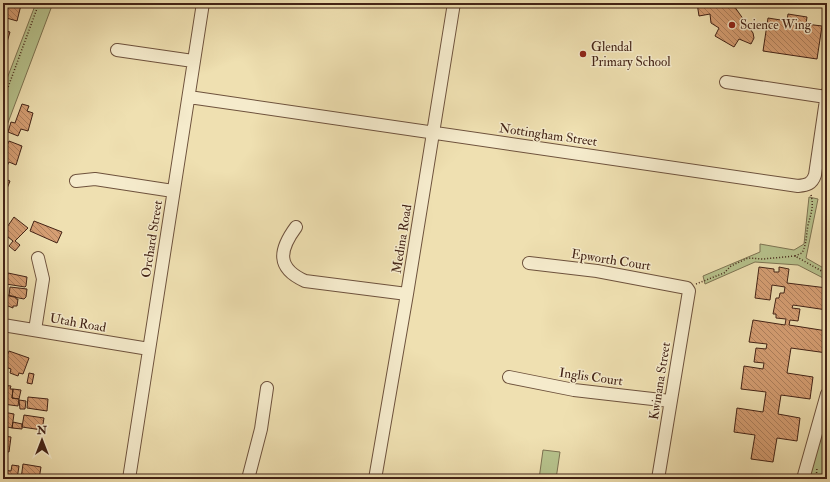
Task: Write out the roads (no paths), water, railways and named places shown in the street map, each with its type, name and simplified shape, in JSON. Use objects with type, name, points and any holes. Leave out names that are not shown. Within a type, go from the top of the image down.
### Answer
[{"type":"street","name":"Orchard Street","points":[[129,479],[203,3]]},
{"type":"street","name":"Medina Road","points":[[375,479],[407,294],[454,3]]},
{"type":"street","points":[[117,50],[194,61]]},
{"type":"street","points":[[726,82],[827,95]]},
{"type":"street","name":"Nottingham Street","points":[[189,97],[798,186],[808,185],[814,180],[827,95]]},
{"type":"street","points":[[76,181],[95,179],[173,191]]},
{"type":"street","points":[[296,227],[287,240],[283,250],[284,262],[288,270],[295,276],[305,281],[407,294]]},
{"type":"street","points":[[35,330],[43,279],[38,258]]},
{"type":"street","name":"Epworth Court","points":[[526,262],[597,270],[687,288]]},
{"type":"street","name":"Kwinana Street","points":[[658,479],[688,291],[687,288]]},
{"type":"street","name":"Utah Road","points":[[3,325],[149,349]]},
{"type":"street","name":"Inglis Court","points":[[506,378],[574,390],[670,401]]},
{"type":"street","points":[[248,479],[260,435],[267,388]]},
{"type":"street","points":[[803,479],[827,394]]},
{"type":"place","name":"Science Wing","points":[[732,25]]},
{"type":"place","name":"Glendal Primary School","points":[[583,54]]}]
